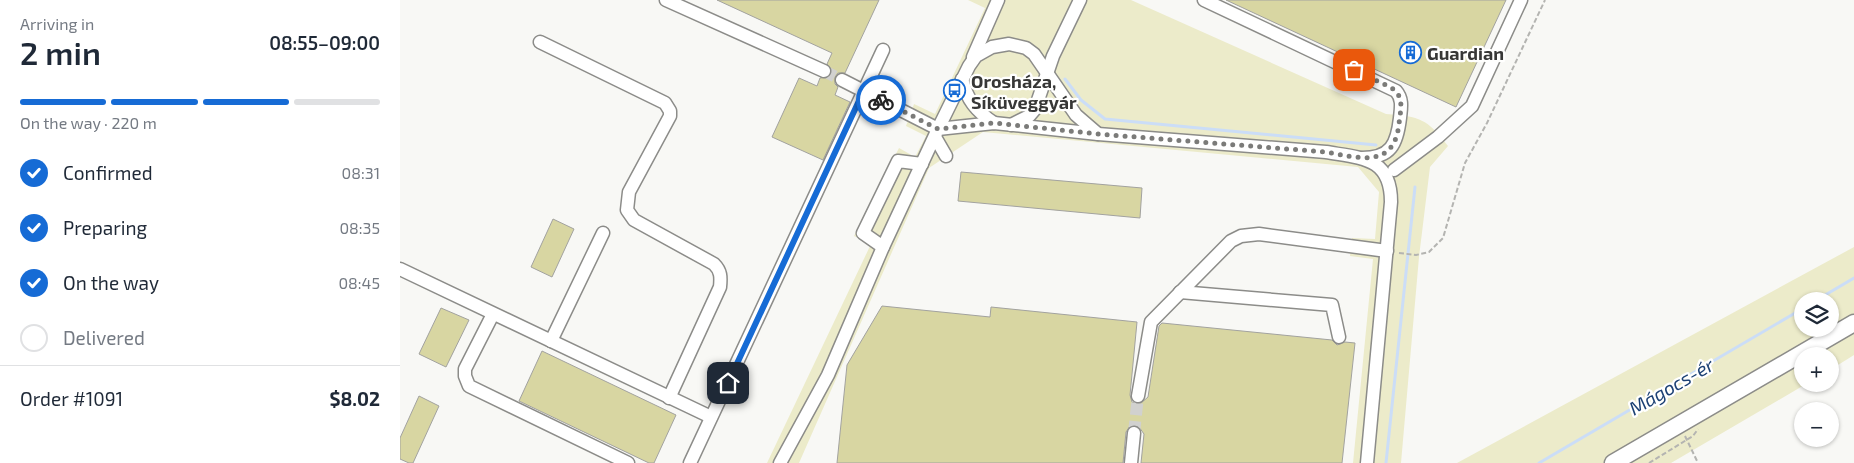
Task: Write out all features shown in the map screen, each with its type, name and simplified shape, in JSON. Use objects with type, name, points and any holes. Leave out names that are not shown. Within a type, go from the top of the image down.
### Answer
[{"type":"main road","points":[[1613,463],[1854,324]]},
{"type":"street","points":[[666,0],[824,71]]},
{"type":"street","points":[[780,463],[828,375],[884,247],[998,0]]},
{"type":"street","points":[[1011,125],[1029,116],[1035,109],[1049,73],[1053,56],[1080,0]]},
{"type":"street","points":[[1204,0],[1392,88],[1401,100],[1390,202]]},
{"type":"street","points":[[1394,170],[1438,137],[1472,106],[1521,0]]},
{"type":"street","points":[[540,42],[665,103],[670,111],[670,116],[629,192],[627,210],[634,220],[714,264],[721,280],[720,287],[669,398]]},
{"type":"street","points":[[969,66],[984,50],[1010,44],[1026,48],[1049,73],[1076,115],[1098,134]]},
{"type":"street","points":[[690,463],[883,50]]},
{"type":"street","points":[[962,79],[965,90],[973,105],[994,123]]},
{"type":"street","points":[[842,80],[864,90],[937,133],[946,156]]},
{"type":"street","points":[[937,133],[994,123],[1098,134],[1326,152],[1361,158],[1377,157],[1387,152],[1394,143],[1398,131]]},
{"type":"street","points":[[1361,158],[1375,164],[1387,176],[1391,188],[1367,463]]},
{"type":"street","points":[[884,247],[863,233],[898,161],[922,164]]},
{"type":"street","points":[[551,341],[603,233]]},
{"type":"street","points":[[1138,396],[1151,322],[1231,241],[1241,236],[1259,234],[1387,251]]},
{"type":"street","points":[[400,269],[711,417]]},
{"type":"street","points":[[1180,292],[1332,305],[1339,337]]},
{"type":"street","points":[[493,314],[465,369],[465,376],[469,386],[628,463]]},
{"type":"street","points":[[1131,463],[1134,433]]},
{"type":"path","points":[[1404,253],[1429,252],[1442,238],[1465,163],[1487,123],[1545,0]]},
{"type":"path","points":[[1679,425],[1698,463]]},
{"type":"path","points":[[1649,463],[1688,440],[1700,426]]},
{"type":"green space","points":[[968,0],[1131,0],[1386,114],[1415,118],[1428,124],[1434,130],[1448,146],[1430,167],[1419,257],[1401,463],[1353,463],[1373,259],[1350,256],[1352,238],[1375,239],[1379,192],[1358,167],[983,132],[929,168],[799,463],[767,463],[871,244],[854,236],[899,148],[915,157],[926,136],[906,126],[914,104],[935,114],[985,8]]},
{"type":"green space","points":[[1854,247],[1854,355],[1839,364],[1839,347],[1794,347],[1794,391],[1671,463],[1457,463]]},
{"type":"building","points":[[717,0],[879,0],[845,73],[838,73],[835,77],[835,84],[838,87],[835,95],[850,102],[823,160],[772,137],[799,78],[817,86],[820,78],[829,77],[832,70],[827,64],[832,53]]},
{"type":"building","name":"Guardian","points":[[1226,0],[1506,0],[1456,107]]},
{"type":"building","points":[[961,172],[1142,188],[1140,218],[958,201]]},
{"type":"building","points":[[553,219],[574,229],[552,277],[531,267]]},
{"type":"building","points":[[882,306],[990,317],[991,307],[1137,322],[1130,395],[1132,402],[1137,404],[1148,397],[1159,326],[1162,323],[1332,340],[1337,345],[1345,342],[1355,343],[1342,463],[1141,463],[1144,434],[1139,427],[1134,425],[1130,426],[1126,432],[1123,463],[837,463],[847,365]]},
{"type":"building","points":[[441,308],[469,320],[446,367],[419,354]]},
{"type":"building","points":[[542,351],[676,415],[654,463],[649,463],[519,401]]},
{"type":"building","points":[[419,396],[439,406],[413,463],[409,463],[400,459],[400,438]]},
{"type":"waterway","points":[[1065,79],[1081,100],[1105,119],[1376,145]]},
{"type":"waterway","name":"Mágocs-ér","points":[[1386,463],[1415,187]]},
{"type":"waterway","name":"Mágocs-ér","points":[[1830,292],[1854,278]]},
{"type":"waterway","name":"Mágocs-ér","points":[[1539,463],[1794,314]]},
{"type":"tunnel","points":[[824,71],[842,80]]},
{"type":"tunnel","points":[[1134,433],[1138,396]]},
{"type":"way so far","points":[[881,100],[938,129],[994,123],[1098,134],[1326,152],[1361,158],[1377,157],[1387,152],[1394,143],[1398,131],[1401,100],[1392,88],[1354,70]]},
{"type":"place","name":"Guardian","points":[[1411,53]]},
{"type":"place","name":"Orosháza, Síküveggyár","points":[[955,91]]},
{"type":"route","points":[[728,383],[864,90],[881,100]]}]
